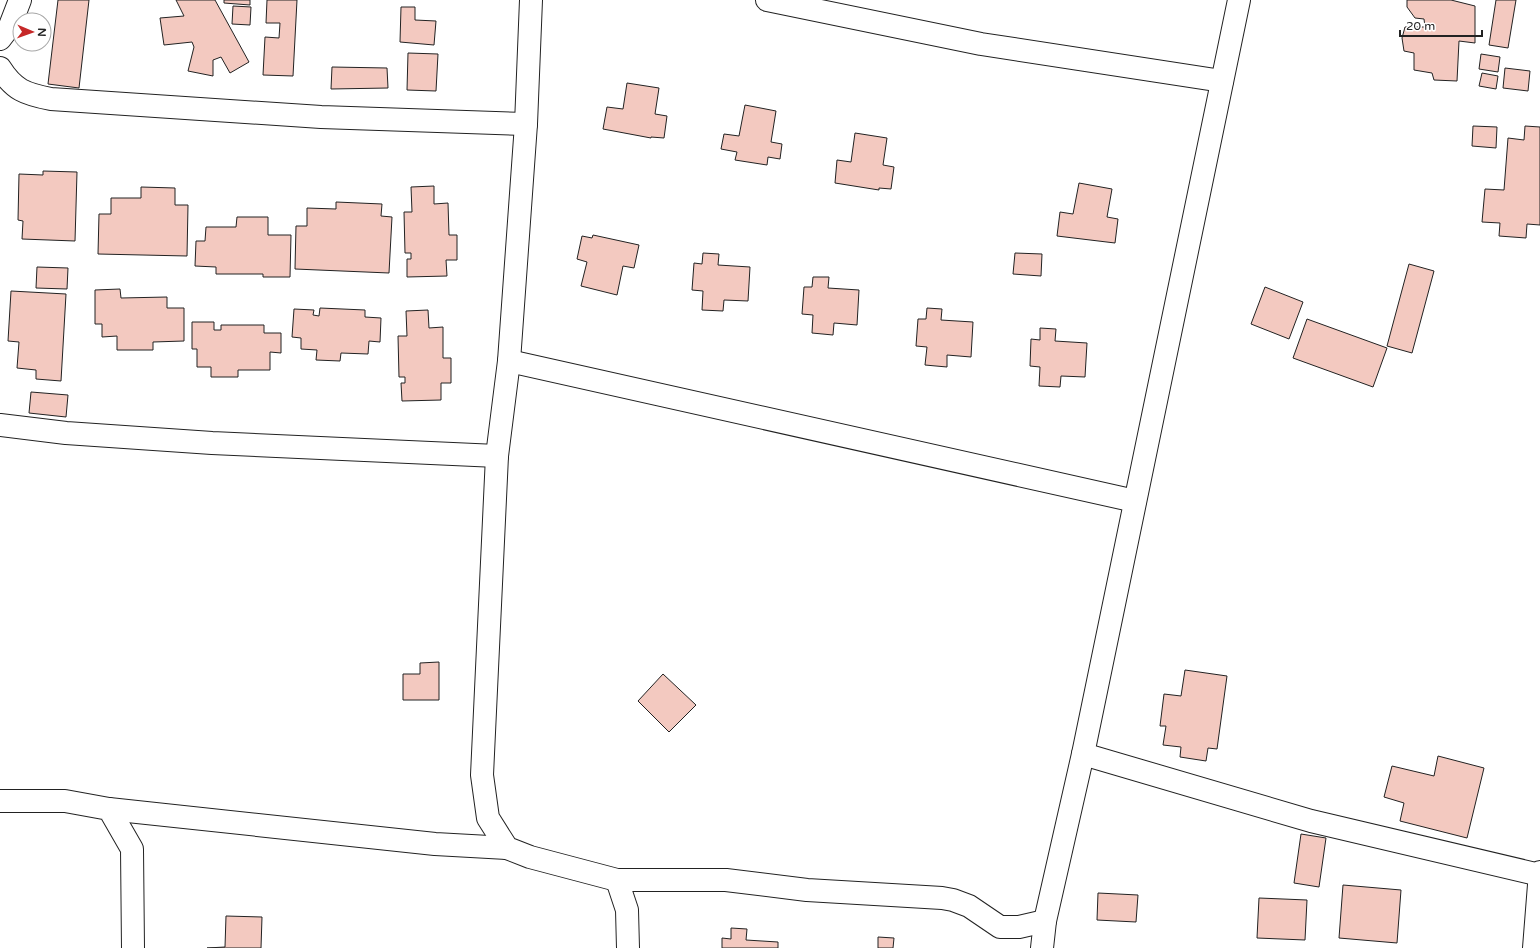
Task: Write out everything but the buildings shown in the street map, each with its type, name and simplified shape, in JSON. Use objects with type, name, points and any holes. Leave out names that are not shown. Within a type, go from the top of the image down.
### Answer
[{"type":"street","points":[[0,39],[10,26],[20,0]]},
{"type":"street","points":[[507,848],[488,818],[482,775],[497,456],[509,361],[526,124],[531,0]]},
{"type":"street","points":[[768,0],[981,44],[1222,81]]},
{"type":"street","points":[[1042,948],[1045,921],[1083,754],[1239,0]]},
{"type":"street","points":[[0,68],[9,82],[28,95],[51,99],[321,117],[526,124]]},
{"type":"street","points":[[509,361],[1135,501]]},
{"type":"street","points":[[0,425],[66,433],[212,443],[497,456]]},
{"type":"street","points":[[1083,754],[1311,821],[1540,874],[1534,948]]},
{"type":"street","points":[[0,801],[64,801],[109,809],[435,844],[507,848],[530,857],[617,880],[726,880],[807,890],[942,898],[953,900],[969,906],[1000,927],[1019,927],[1045,921]]},
{"type":"street","points":[[109,809],[132,849],[132,948]]},
{"type":"street","points":[[617,880],[627,910],[628,948]]}]
